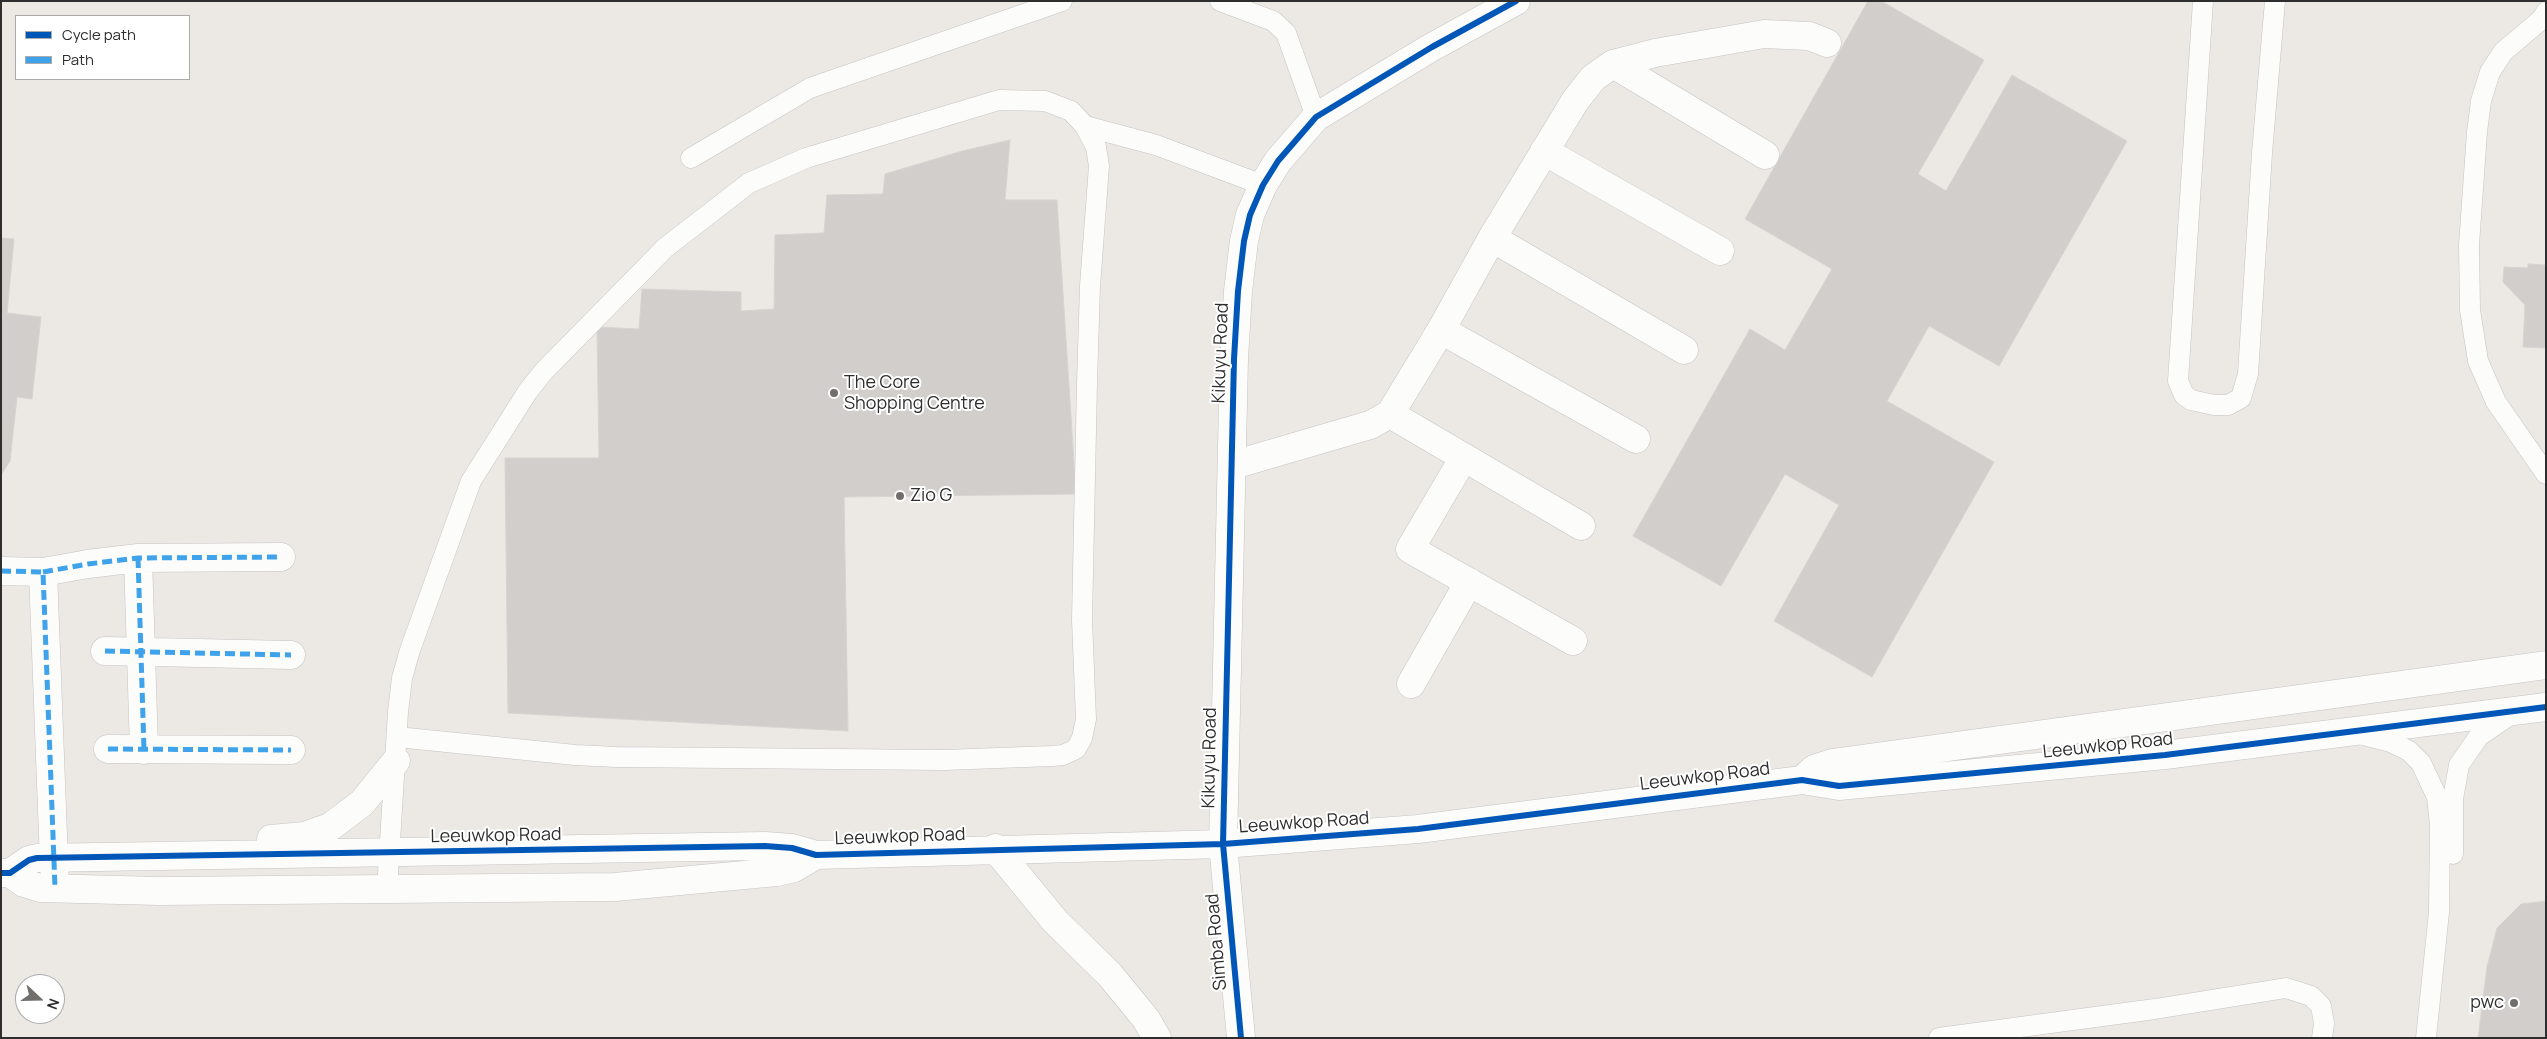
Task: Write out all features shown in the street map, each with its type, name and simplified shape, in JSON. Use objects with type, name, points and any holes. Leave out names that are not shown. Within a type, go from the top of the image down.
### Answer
[{"type":"street","name":"Kikuyu Road","points":[[1223,844],[1227,613],[1238,291],[1244,241],[1250,215],[1263,185],[1278,161],[1316,118],[1432,47],[1516,1]]},
{"type":"street","points":[[1233,465],[1370,425],[1390,414],[1441,330],[1492,238],[1544,151],[1593,78],[1613,64],[1655,53],[1764,34],[1809,36],[1827,43]]},
{"type":"street","points":[[1613,64],[1765,155]]},
{"type":"street","points":[[1544,151],[1720,251]]},
{"type":"street","points":[[1492,238],[1684,350]]},
{"type":"street","points":[[1441,330],[1636,439]]},
{"type":"street","points":[[1390,414],[1581,526]]},
{"type":"street","points":[[1464,457],[1410,550],[1573,641]]},
{"type":"street","points":[[1,571],[44,572],[138,558],[280,557]]},
{"type":"street","points":[[138,558],[144,750]]},
{"type":"street","points":[[44,572],[55,888]]},
{"type":"street","points":[[1411,684],[1469,582]]},
{"type":"street","points":[[105,651],[291,655]]},
{"type":"street","name":"Leeuwkop Road","points":[[1802,780],[1814,769],[1832,763],[2546,665]]},
{"type":"street","name":"Leeuwkop Road","points":[[6,873],[29,860],[55,858],[764,846],[792,848],[816,855],[994,848],[1223,844],[1418,829],[1802,780],[1839,786],[2165,755],[2533,708]]},
{"type":"street","points":[[108,749],[291,750]]},
{"type":"street","points":[[148,856],[305,836],[330,827],[362,803],[397,749]]},
{"type":"street","name":"Simba Road","points":[[1223,844],[1241,1038]]},
{"type":"street","points":[[994,848],[1055,921],[1110,975],[1146,1019],[1156,1038]]},
{"type":"street","name":"Leeuwkop Road","points":[[6,873],[32,886],[159,892],[615,887],[777,872],[794,868],[816,855]]},
{"type":"lane","points":[[691,158],[810,88],[1062,1]]},
{"type":"lane","points":[[1220,1],[1273,21],[1286,33],[1316,118]]},
{"type":"lane","points":[[2203,1],[2178,382],[2184,395],[2191,400],[2214,405],[2228,405],[2241,398],[2248,374],[2262,153],[2275,1]]},
{"type":"lane","points":[[2546,12],[2542,19],[2503,52],[2490,72],[2481,101],[2477,132],[2469,245],[2470,310],[2478,360],[2496,402],[2546,474]]},
{"type":"lane","points":[[387,890],[398,712],[404,669],[471,481],[528,391],[544,371],[665,248],[749,183],[757,179],[806,158],[999,100],[1045,101],[1071,111],[1086,126],[1096,147],[1099,166],[1090,286],[1087,401],[1082,620],[1086,719],[1082,738],[1076,748],[1058,756],[944,760],[616,757],[397,749]]},
{"type":"lane","points":[[1086,126],[1156,145],[1263,185]]},
{"type":"lane","points":[[2439,912],[2454,848],[2453,800],[2459,766],[2468,748],[2479,736],[2533,708]]},
{"type":"lane","points":[[2348,732],[2391,742],[2409,751],[2421,763],[2430,778],[2437,797],[2440,824],[2439,912],[2426,1038]]},
{"type":"lane","points":[[1939,1038],[1977,1035],[2155,1010],[2286,988],[2311,996],[2321,1006],[2324,1023],[2322,1038]]},
{"type":"building","points":[[1868,1],[1881,1],[1984,60],[1918,174],[1946,191],[2012,75],[2127,141],[1999,366],[1929,326],[1887,401],[1994,462],[1872,677],[1774,621],[1839,505],[1785,474],[1721,586],[1633,536],[1750,329],[1785,350],[1832,269],[1745,219]]},
{"type":"building","name":"The Core Shopping Centre","points":[[1010,140],[1005,200],[1057,200],[1076,494],[844,497],[848,731],[508,713],[505,458],[599,458],[597,327],[639,329],[642,289],[741,292],[741,311],[774,309],[775,235],[824,233],[827,195],[883,194],[885,174],[962,151]]},
{"type":"building","points":[[1,238],[14,239],[7,313],[41,317],[32,399],[17,397],[10,461],[1,475]]},
{"type":"building","points":[[2528,264],[2546,265],[2546,348],[2523,347],[2525,305],[2503,282],[2504,267],[2528,268]]},
{"type":"building","name":"pwc","points":[[2546,901],[2546,1038],[2478,1038],[2487,967],[2497,928],[2521,904]]},
{"type":"marked path","points":[[43,572],[138,558],[281,557]]},
{"type":"marked path","points":[[138,558],[144,750]]},
{"type":"marked path","points":[[1,571],[43,572],[55,888]]},
{"type":"marked path","points":[[105,651],[291,655]]},
{"type":"marked path","points":[[108,749],[291,750]]},
{"type":"cycle path","points":[[1241,1038],[1223,844],[1234,359],[1238,291],[1244,241],[1250,215],[1263,185],[1278,161],[1316,117],[1432,47],[1516,1]]},
{"type":"cycle path","points":[[1,873],[10,873],[29,860],[37,858],[765,846],[792,848],[816,855],[1223,844],[1418,829],[1802,780],[1839,786],[2165,755],[2546,707]]},
{"type":"place","name":"The Core Shopping Centre","points":[[834,393]]},
{"type":"place","name":"Zio G","points":[[900,496]]},
{"type":"place","name":"pwc","points":[[2514,1003]]}]
